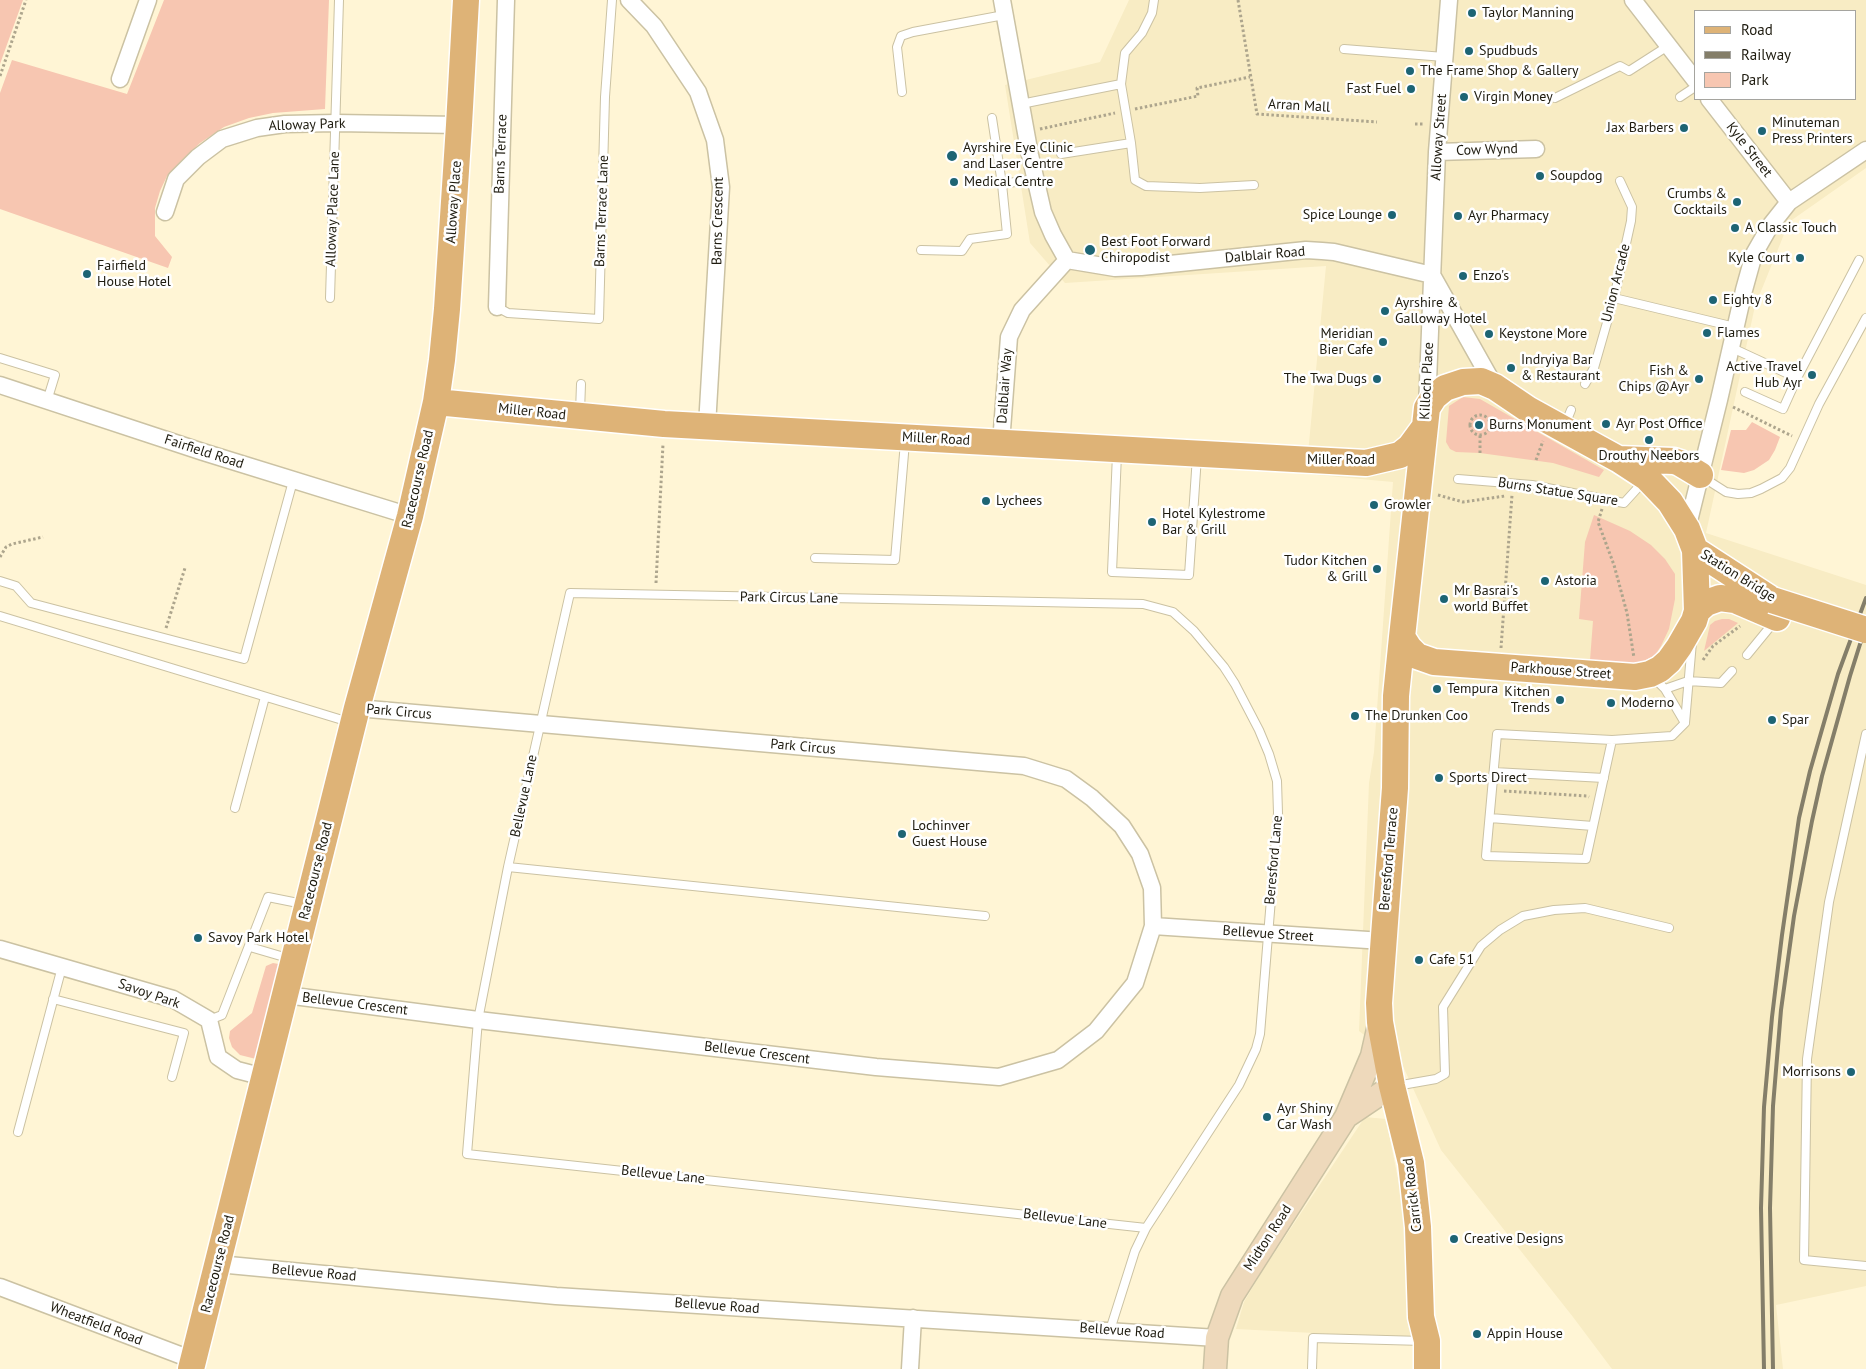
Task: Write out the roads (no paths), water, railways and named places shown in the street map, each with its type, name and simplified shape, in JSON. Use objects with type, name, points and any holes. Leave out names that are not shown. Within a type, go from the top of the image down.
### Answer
[{"type":"main road","name":"Alloway Place","points":[[436,402],[442,360],[466,0]]},
{"type":"main road","points":[[1425,418],[1434,397],[1445,388],[1464,382],[1481,381],[1495,387],[1529,410],[1567,420],[1646,478],[1663,493],[1691,539],[1696,616],[1680,647],[1650,680]]},
{"type":"main road","name":"Miller Road","points":[[436,402],[664,424],[1366,463],[1400,455],[1410,447],[1425,418]]},
{"type":"main road","name":"Racecourse Road","points":[[192,1365],[355,715],[410,516],[436,402]]},
{"type":"main road","name":"Beresford Terrace","points":[[1380,1022],[1379,1003],[1395,788],[1396,696],[1425,418]]},
{"type":"main road","points":[[1618,459],[1674,461],[1700,475]]},
{"type":"main road","points":[[1366,463],[1395,468],[1404,473],[1416,501]]},
{"type":"main road","name":"Station Bridge","points":[[1691,539],[1775,609],[1866,650]]},
{"type":"main road","name":"Station Bridge","points":[[1696,616],[1706,602],[1720,598],[1866,630]]},
{"type":"main road","name":"Parkhouse Street","points":[[1402,637],[1417,656],[1434,662],[1650,680]]},
{"type":"main road","points":[[1396,696],[1416,672],[1434,662]]},
{"type":"main road","name":"Carrick Road","points":[[1380,1022],[1392,1086],[1411,1163],[1418,1227],[1421,1317],[1427,1341],[1427,1369]]},
{"type":"street","points":[[120,79],[148,0]]},
{"type":"street","name":"Barns Terrace","points":[[497,307],[506,0]]},
{"type":"street","name":"Alloway Street","points":[[1432,275],[1437,152],[1449,0]]},
{"type":"street","points":[[1633,0],[1694,79]]},
{"type":"street","name":"Barns Crescent","points":[[638,3],[698,92],[715,140],[721,187],[707,426]]},
{"type":"street","points":[[1003,8],[1035,179],[1043,212],[1053,235],[1068,260]]},
{"type":"street","name":"Kyle Street","points":[[1710,100],[1789,202]]},
{"type":"street","name":"Alloway Park","points":[[165,212],[176,179],[198,157],[222,139],[256,128],[285,124],[336,123],[459,125]]},
{"type":"street","name":"Cow Wynd","points":[[1437,152],[1536,149]]},
{"type":"street","points":[[1691,539],[1700,475],[1754,254],[1770,226],[1789,202],[1866,150]]},
{"type":"street","name":"Dalblair Road","points":[[1068,260],[1115,268],[1141,267],[1306,250],[1334,252],[1432,275]]},
{"type":"street","name":"Dalblair Way","points":[[1001,443],[1009,336],[1022,310],[1068,260]]},
{"type":"street","points":[[1432,275],[1495,387]]},
{"type":"street","name":"Killoch Place","points":[[1425,418],[1432,275]]},
{"type":"street","name":"Fairfield Road","points":[[0,385],[293,481],[410,516]]},
{"type":"street","name":"Park Circus","points":[[355,715],[540,725],[1024,766],[1066,779],[1092,798],[1122,826],[1140,854],[1152,888],[1153,926]]},
{"type":"street","name":"Bellevue Street","points":[[1153,926],[1383,941]]},
{"type":"street","name":"Bellevue Crescent","points":[[286,995],[478,1020],[876,1067],[999,1077],[1058,1060],[1096,1031],[1134,983],[1153,926]]},
{"type":"street","name":"Savoy Park","points":[[0,949],[173,999],[209,1020]]},
{"type":"street","points":[[209,1020],[218,1057],[237,1070],[264,1078]]},
{"type":"street","name":"Midton Road","points":[[1215,1369],[1217,1338],[1232,1296],[1346,1116],[1372,1056],[1380,1022]]},
{"type":"street","name":"Midton Road","points":[[1346,1116],[1392,1086]]},
{"type":"street","name":"Bellevue Road","points":[[218,1264],[556,1296],[1217,1338]]},
{"type":"street","name":"Wheatfield Road","points":[[0,1287],[192,1365]]},
{"type":"street","points":[[910,1369],[913,1318]]},
{"type":"lane","name":"Alloway Place Lane","points":[[330,298],[339,0]]},
{"type":"lane","name":"Barns Terrace Lane","points":[[497,307],[508,313],[599,318],[605,97],[612,0]]},
{"type":"lane","points":[[1154,0],[1152,13],[1142,33],[1125,52],[1121,84],[1135,180],[1146,186],[1200,188],[1254,185]]},
{"type":"lane","points":[[902,92],[897,47],[901,36],[1003,8]]},
{"type":"lane","points":[[1555,98],[1620,66],[1629,71],[1668,46]]},
{"type":"lane","points":[[1344,49],[1444,57]]},
{"type":"lane","points":[[1021,104],[1121,84]]},
{"type":"lane","points":[[1680,97],[1694,88]]},
{"type":"lane","points":[[922,250],[962,251],[970,239],[1007,234],[992,118]]},
{"type":"lane","points":[[1061,154],[1131,143]]},
{"type":"lane","points":[[1002,184],[1035,179]]},
{"type":"lane","name":"Union Arcade","points":[[1585,384],[1594,368],[1614,298],[1632,214],[1632,207],[1620,181]]},
{"type":"lane","points":[[1745,392],[1783,409],[1797,378],[1859,260]]},
{"type":"lane","points":[[1614,298],[1735,327]]},
{"type":"lane","points":[[1700,475],[1726,492],[1738,494],[1761,490],[1782,478],[1790,468],[1820,404],[1866,318]]},
{"type":"lane","points":[[1730,347],[1797,378]]},
{"type":"lane","points":[[0,358],[55,375],[46,400]]},
{"type":"lane","points":[[580,417],[581,384]]},
{"type":"lane","points":[[815,558],[894,560],[906,438]]},
{"type":"lane","points":[[1118,450],[1112,572],[1188,575],[1197,454]]},
{"type":"lane","name":"Burns Statue Square","points":[[1458,479],[1532,485],[1624,503],[1646,478]]},
{"type":"lane","points":[[0,581],[16,586],[31,603],[244,659],[293,481]]},
{"type":"lane","name":"Park Circus Lane","points":[[540,725],[570,593],[1143,604]]},
{"type":"lane","name":"Beresford Lane","points":[[1110,1330],[1135,1251],[1146,1228],[1239,1085],[1256,1049],[1260,1034],[1279,797],[1270,754],[1235,684],[1194,631],[1173,612],[1143,604]]},
{"type":"lane","points":[[1747,655],[1775,609]]},
{"type":"lane","points":[[0,616],[265,697],[355,715]]},
{"type":"lane","points":[[1612,740],[1586,859],[1486,856],[1497,734],[1612,740],[1672,736],[1685,723],[1696,616]]},
{"type":"lane","points":[[1650,680],[1721,683],[1732,671]]},
{"type":"lane","points":[[1650,680],[1685,723]]},
{"type":"lane","points":[[236,808],[265,697]]},
{"type":"lane","name":"Bellevue Lane","points":[[540,725],[508,868],[478,1020],[467,1154],[1146,1228]]},
{"type":"lane","points":[[1866,734],[1829,902],[1807,1059],[1804,1260],[1866,1266]]},
{"type":"lane","points":[[1494,772],[1604,778]]},
{"type":"lane","points":[[1490,818],[1593,826]]},
{"type":"lane","points":[[508,868],[985,916]]},
{"type":"lane","points":[[209,1020],[222,1015],[268,897],[307,905]]},
{"type":"lane","points":[[1392,1086],[1436,1079],[1445,1074],[1443,1007],[1481,946],[1500,930],[1523,916],[1554,910],[1584,908],[1669,928]]},
{"type":"lane","points":[[250,947],[294,960]]},
{"type":"lane","points":[[18,1132],[62,967]]},
{"type":"lane","points":[[53,999],[184,1033],[172,1077]]},
{"type":"lane","points":[[1312,1369],[1313,1338],[1427,1341]]},
{"type":"railway","points":[[1764,1369],[1761,1208],[1764,1107],[1782,935],[1799,818],[1810,771],[1838,674],[1866,598]]},
{"type":"railway","points":[[1773,1369],[1770,1208],[1773,1106],[1781,1010],[1794,916],[1812,821],[1822,776],[1866,625]]},
{"type":"place","name":"Taylor Manning","points":[[1472,13]]},
{"type":"place","name":"Spudbuds","points":[[1469,51]]},
{"type":"place","name":"The Frame Shop & Gallery","points":[[1410,71]]},
{"type":"place","name":"Fast Fuel","points":[[1411,89]]},
{"type":"place","name":"Virgin Money","points":[[1464,97]]},
{"type":"place","name":"Jax Barbers","points":[[1684,128]]},
{"type":"place","name":"Minuteman Press Printers","points":[[1762,131]]},
{"type":"place","name":"Ayrshire Eye Clinic and Laser Centre","points":[[952,156]]},
{"type":"place","name":"Soupdog","points":[[1540,176]]},
{"type":"place","name":"Medical Centre","points":[[954,182]]},
{"type":"place","name":"Crumbs & Cocktails","points":[[1737,202]]},
{"type":"place","name":"Spice Lounge","points":[[1392,215]]},
{"type":"place","name":"Ayr Pharmacy","points":[[1458,216]]},
{"type":"place","name":"A Classic Touch","points":[[1735,228]]},
{"type":"place","name":"Best Foot Forward Chiropodist","points":[[1090,250]]},
{"type":"place","name":"Kyle Court","points":[[1800,258]]},
{"type":"place","name":"Fairfield House Hotel","points":[[87,274]]},
{"type":"place","name":"Enzo's","points":[[1463,276]]},
{"type":"place","name":"Eighty 8","points":[[1713,300]]},
{"type":"place","name":"Ayrshire & Galloway Hotel","points":[[1385,311]]},
{"type":"place","name":"Flames","points":[[1707,333]]},
{"type":"place","name":"Keystone More","points":[[1489,334]]},
{"type":"place","name":"Meridian Bier Cafe","points":[[1383,342]]},
{"type":"place","name":"Indryiya Bar & Restaurant","points":[[1511,368]]},
{"type":"place","name":"Active Travel Hub Ayr","points":[[1812,375]]},
{"type":"place","name":"The Twa Dugs","points":[[1377,379]]},
{"type":"place","name":"Fish & Chips @Ayr","points":[[1699,379]]},
{"type":"place","name":"Ayr Post Office","points":[[1606,424]]},
{"type":"place","name":"Burns Monument","points":[[1479,425]]},
{"type":"place","name":"Drouthy Neebors","points":[[1649,440]]},
{"type":"place","name":"Lychees","points":[[986,501]]},
{"type":"place","name":"Growler","points":[[1374,505]]},
{"type":"place","name":"Hotel Kylestrome Bar & Grill","points":[[1152,522]]},
{"type":"place","name":"Tudor Kitchen & Grill","points":[[1377,569]]},
{"type":"place","name":"Astoria","points":[[1545,581]]},
{"type":"place","name":"Mr Basrai's world Buffet","points":[[1444,599]]},
{"type":"place","name":"Tempura","points":[[1437,689]]},
{"type":"place","name":"Kitchen Trends","points":[[1560,700]]},
{"type":"place","name":"Moderno","points":[[1611,703]]},
{"type":"place","name":"The Drunken Coo","points":[[1355,716]]},
{"type":"place","name":"Spar","points":[[1772,720]]},
{"type":"place","name":"Sports Direct","points":[[1439,778]]},
{"type":"place","name":"Lochinver Guest House","points":[[902,834]]},
{"type":"place","name":"Savoy Park Hotel","points":[[198,938]]},
{"type":"place","name":"Cafe 51","points":[[1419,960]]},
{"type":"place","name":"Morrisons","points":[[1851,1072]]},
{"type":"place","name":"Ayr Shiny Car Wash","points":[[1267,1117]]},
{"type":"place","name":"Creative Designs","points":[[1454,1239]]},
{"type":"place","name":"Appin House","points":[[1477,1334]]}]
